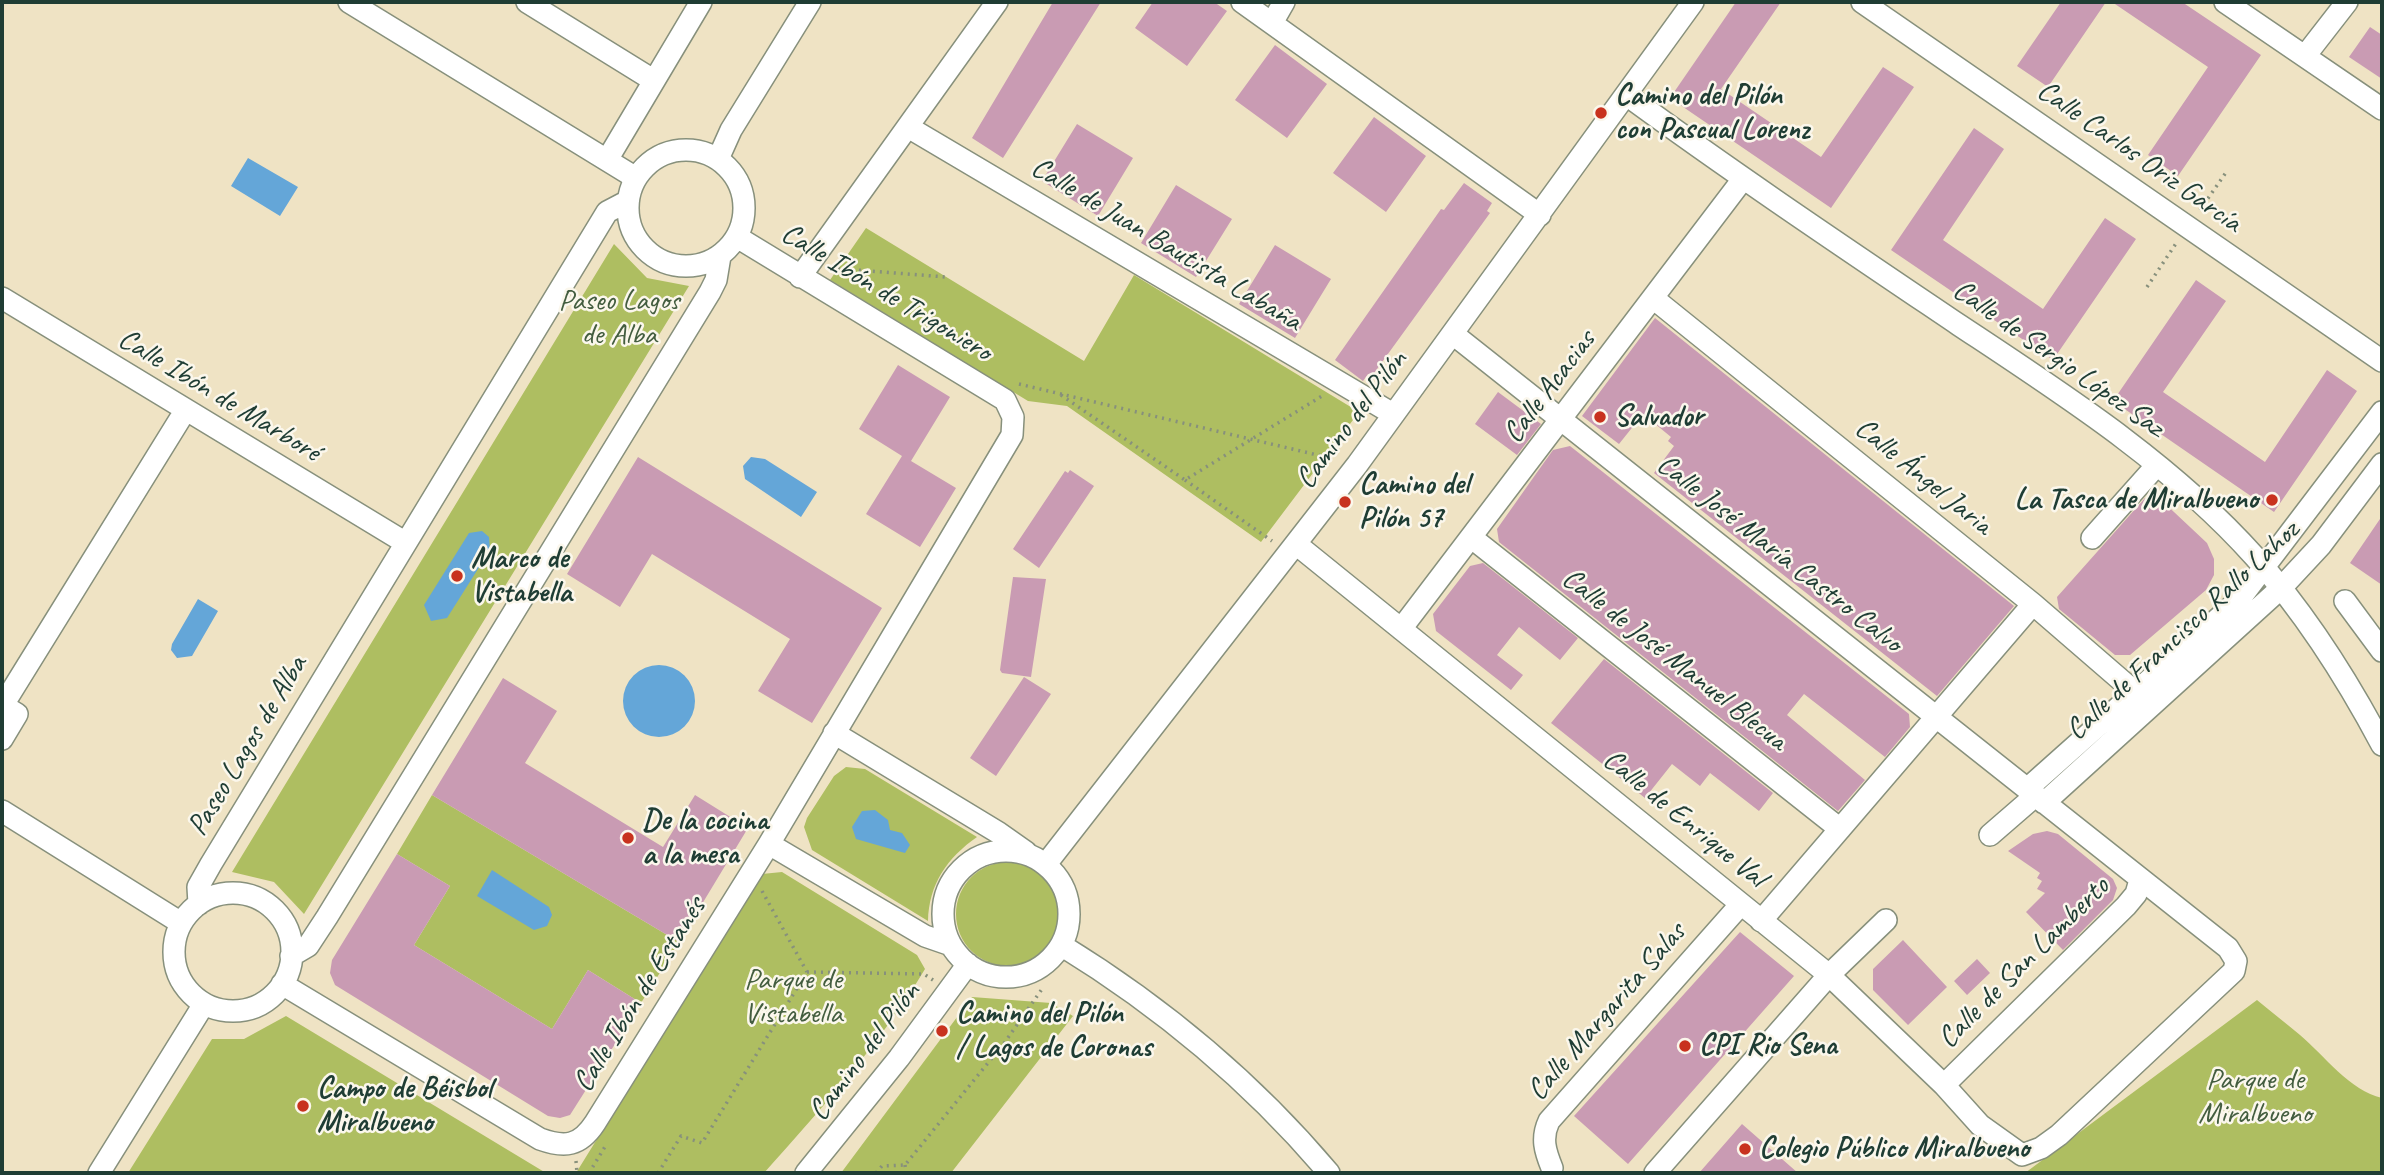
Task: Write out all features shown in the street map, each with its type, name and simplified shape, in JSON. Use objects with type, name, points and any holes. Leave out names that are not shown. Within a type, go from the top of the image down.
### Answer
[{"type":"street","points":[[349,2],[636,178]]},
{"type":"street","points":[[527,2],[653,80]]},
{"type":"street","points":[[607,160],[701,2]]},
{"type":"street","points":[[718,159],[732,130],[810,2]]},
{"type":"street","points":[[800,277],[997,2]]},
{"type":"street","points":[[1242,2],[1540,215]]},
{"type":"street","points":[[1272,23],[1284,2]]},
{"type":"street","name":"Camino del Pilón","points":[[1036,859],[1292,548],[1628,96],[1693,2]]},
{"type":"street","name":"Calle Carlos Oriz García","points":[[1862,2],[2382,361]]},
{"type":"street","points":[[2225,2],[2382,109]]},
{"type":"street","points":[[2305,56],[2347,2]]},
{"type":"street","name":"Calle de Sergio López Saz","points":[[1628,96],[1743,180],[2069,398],[2157,466],[2210,512],[2264,567],[2346,681],[2382,745]]},
{"type":"street","name":"Calle de Juan Bautista Labaña","points":[[908,127],[1393,414]]},
{"type":"street","points":[[673,151],[704,152],[718,159],[731,170],[740,186],[744,211],[737,237],[720,256],[703,264],[684,267],[665,263],[649,253],[636,239],[629,221],[628,201],[636,178],[658,156],[673,151]]},
{"type":"street","name":"Calle Acacias","points":[[1401,629],[1563,421],[1743,180]]},
{"type":"street","name":"Paseo Lagos de Alba","points":[[199,904],[198,887],[211,864],[607,212],[628,201]]},
{"type":"street","name":"Calle Ibón de Trigoniero","points":[[737,237],[800,277],[1009,391]]},
{"type":"street","points":[[292,956],[307,946],[327,917],[710,292],[716,280],[720,256]]},
{"type":"street","name":"Calle Ibón de Marboré","points":[[2,298],[185,411],[406,542]]},
{"type":"street","name":"Calle Ángel Jaria","points":[[1653,298],[2033,604],[2144,699]]},
{"type":"street","name":"Calle José María Castro Calvo","points":[[1453,334],[2232,951],[2236,961],[2234,971],[2059,1135],[2041,1148],[2022,1155]]},
{"type":"street","name":"Calle Ibón de Estanés","points":[[282,984],[540,1139],[557,1145],[573,1145],[586,1136],[769,844],[1012,435],[1013,417],[1009,391]]},
{"type":"street","points":[[2,738],[17,714],[2,705],[185,411]]},
{"type":"street","name":"Calle de Francisco Rallo Lahoz","points":[[2144,699],[2239,600],[2382,412]]},
{"type":"street","name":"Calle de Francisco Rallo Lahoz","points":[[1990,835],[2144,699],[2281,589],[2321,545],[2382,464]]},
{"type":"street","points":[[2092,538],[2157,466]]},
{"type":"street","name":"Calle de José Manuel Blecua","points":[[1472,538],[1840,828]]},
{"type":"street","name":"Calle de Enrique Val","points":[[1292,548],[1401,629],[1829,975],[1944,1085],[1980,1125],[2022,1155]]},
{"type":"street","points":[[2345,601],[2382,652]]},
{"type":"street","points":[[1761,921],[2033,604]]},
{"type":"street","points":[[834,733],[999,832],[1036,859],[1066,893],[1070,910],[1061,945],[1048,962],[1029,973],[1008,977],[987,974],[968,964],[951,945],[944,927],[943,908],[948,890],[958,873],[972,860],[989,853],[1008,850],[1036,859]]},
{"type":"street","points":[[2,811],[181,923]]},
{"type":"street","points":[[769,844],[925,936],[951,945]]},
{"type":"street","name":"Calle de San Lamberto","points":[[1944,1085],[2126,906],[2136,894],[2140,880]]},
{"type":"street","points":[[234,893],[253,896],[269,906],[282,920],[290,937],[292,956],[282,984],[263,1002],[238,1011],[221,1010],[204,1004],[189,992],[177,968],[175,941],[181,923],[199,904],[216,895],[234,893]]},
{"type":"street","name":"Calle Margarita Salas","points":[[1552,1168],[1544,1150],[1544,1133],[1549,1121],[1741,904]]},
{"type":"street","points":[[1655,1173],[1829,975],[1886,920]]},
{"type":"street","points":[[1061,945],[1137,995],[1212,1054],[1264,1102],[1329,1173]]},
{"type":"street","name":"Camino del Pilón","points":[[806,1173],[850,1122],[968,964]]},
{"type":"street","points":[[99,1173],[204,1004]]},
{"type":"path","points":[[833,274],[822,267],[946,277]]},
{"type":"path","points":[[1185,480],[1341,384]]},
{"type":"path","points":[[1009,391],[1058,393],[1330,458]]},
{"type":"path","points":[[1058,393],[1185,480],[1292,548]]},
{"type":"path","points":[[754,901],[761,889],[807,972]]},
{"type":"path","points":[[807,972],[923,974],[949,991]]},
{"type":"path","points":[[659,1173],[681,1136],[702,1143],[807,972]]},
{"type":"path","points":[[906,1173],[905,1165],[1005,1042],[1042,989]]},
{"type":"path","points":[[589,1173],[611,1138]]},
{"type":"path","points":[[876,1173],[882,1166],[905,1165]]},
{"type":"green space","points":[[866,228],[1084,361],[1134,275],[1359,412],[1261,542],[1067,406],[1028,401],[830,280]]},
{"type":"green space","name":"Paseo Lagos de Alba","points":[[614,244],[647,278],[689,286],[304,914],[274,882],[232,872]]},
{"type":"green space","points":[[846,767],[865,769],[977,837],[957,854],[942,873],[932,895],[928,921],[812,850],[804,827],[807,818],[834,776]]},
{"type":"green space","points":[[432,795],[679,942],[641,1003],[588,970],[552,1029],[414,945],[450,886],[397,854]]},
{"type":"green space","points":[[1008,862],[1028,866],[1045,877],[1056,894],[1060,914],[1056,934],[1045,951],[1028,962],[1008,966],[988,962],[971,951],[960,934],[956,914],[960,894],[971,877],[988,866]]},
{"type":"green space","name":"Parque de Vistabella","points":[[782,872],[917,955],[925,969],[908,996],[849,1075],[764,1173],[576,1173],[754,885],[762,874]]},
{"type":"green space","name":"Parque de Vistabella","points":[[972,997],[1051,1003],[1073,1016],[951,1173],[841,1173]]},
{"type":"green space","name":"Parque de Miralbueno","points":[[2257,1000],[2300,1035],[2348,1080],[2382,1098],[2382,1173],[2025,1173]]},
{"type":"green space","name":"Campo de Béisbol Miralbueno","points":[[286,1016],[546,1173],[128,1173],[212,1039],[244,1039]]},
{"type":"water","points":[[248,158],[298,187],[280,216],[231,186]]},
{"type":"water","points":[[751,457],[765,459],[817,492],[801,517],[745,479],[743,466]]},
{"type":"water","points":[[482,531],[489,537],[490,550],[447,618],[431,621],[424,605],[469,533]]},
{"type":"water","points":[[198,599],[218,611],[192,656],[177,658],[171,650],[172,644]]},
{"type":"water","points":[[659,665],[679,671],[689,681],[695,701],[689,721],[679,731],[659,737],[639,731],[629,721],[623,701],[629,681],[639,671]]},
{"type":"water","points":[[875,810],[888,820],[890,830],[902,833],[910,845],[905,853],[856,839],[852,827],[862,811]]},
{"type":"water","points":[[492,870],[549,907],[552,915],[547,926],[534,930],[477,896]]},
{"type":"building","points":[[1053,2],[1101,2],[1003,158],[972,138]]},
{"type":"building","points":[[1153,2],[1214,2],[1227,11],[1187,66],[1135,28]]},
{"type":"building","points":[[1736,2],[1781,2],[1721,89],[1821,157],[1883,67],[1914,87],[1831,208],[1670,98]]},
{"type":"building","points":[[2061,2],[2106,2],[2048,87],[2017,66]]},
{"type":"building","points":[[2112,2],[2182,2],[2261,55],[2178,176],[2148,155],[2208,67]]},
{"type":"building","points":[[2370,27],[2382,35],[2382,79],[2349,57]]},
{"type":"building","points":[[1275,45],[1327,84],[1287,138],[1235,100]]},
{"type":"building","points":[[1374,117],[1426,156],[1386,212],[1333,173]]},
{"type":"building","points":[[1077,124],[1133,158],[1098,216],[1042,181]]},
{"type":"building","points":[[1974,128],[2004,149],[1943,240],[2043,309],[2105,218],[2136,239],[2053,360],[1891,250]]},
{"type":"building","points":[[1464,183],[1492,203],[1487,211],[1490,213],[1372,376],[1368,374],[1363,381],[1335,360],[1441,209],[1444,210]]},
{"type":"building","points":[[1176,185],[1232,219],[1196,277],[1141,243]]},
{"type":"building","points":[[1275,245],[1331,279],[1295,338],[1239,304]]},
{"type":"building","points":[[2196,280],[2226,301],[2163,392],[2265,462],[2327,370],[2357,391],[2274,512],[2113,401]]},
{"type":"building","points":[[1655,318],[2014,606],[1937,696],[1654,473],[1674,446],[1668,441],[1671,437],[1643,414],[1619,444],[1582,416]]},
{"type":"building","points":[[898,365],[950,397],[911,461],[956,488],[920,547],[866,514],[902,456],[859,429]]},
{"type":"building","points":[[1498,392],[1541,424],[1517,455],[1475,424]]},
{"type":"building","points":[[1570,446],[1909,714],[1910,727],[1885,757],[1804,694],[1787,715],[1865,780],[1838,811],[1499,542],[1497,529],[1553,450]]},
{"type":"building","points":[[638,457],[882,608],[812,723],[758,691],[790,639],[652,554],[620,607],[567,574]]},
{"type":"building","points":[[1070,470],[1094,486],[1039,568],[1013,549],[1065,471],[1068,473]]},
{"type":"building","points":[[2158,497],[2207,543],[2214,559],[2214,575],[2206,590],[2130,655],[2115,655],[2059,609],[2057,597],[2145,498]]},
{"type":"building","points":[[2382,516],[2382,585],[2350,563]]},
{"type":"building","points":[[1483,563],[1578,638],[1560,660],[1519,627],[1497,655],[1523,675],[1511,690],[1436,631],[1433,614],[1470,566]]},
{"type":"building","points":[[1013,577],[1046,579],[1031,677],[1002,673],[1000,670]]},
{"type":"building","points":[[1604,659],[1773,793],[1759,811],[1710,773],[1700,786],[1672,764],[1645,798],[1551,723]]},
{"type":"building","points":[[1024,677],[1051,694],[996,776],[970,758]]},
{"type":"building","points":[[503,678],[557,711],[525,763],[663,847],[695,795],[748,828],[679,942],[432,795]]},
{"type":"building","points":[[2047,831],[2058,834],[2113,879],[2117,888],[2113,900],[2063,950],[2026,912],[2045,893],[2037,889],[2042,881],[2037,878],[2040,873],[2008,851],[2033,834]]},
{"type":"building","points":[[397,854],[450,886],[414,945],[552,1029],[588,970],[641,1003],[570,1115],[560,1118],[548,1116],[335,985],[330,973],[332,960]]},
{"type":"building","name":"CPI Rio Sena","points":[[1740,932],[1794,976],[1628,1164],[1574,1116]]},
{"type":"building","points":[[1903,940],[1947,987],[1908,1025],[1873,990],[1873,969]]},
{"type":"building","points":[[1977,959],[1990,973],[1967,995],[1954,981]]},
{"type":"building","name":"Colegio Público Miralbueno","points":[[1742,1124],[1798,1173],[1699,1173]]},
{"type":"place","name":"Camino del Pilón con Pascual Lorenz","points":[[1601,113]]},
{"type":"place","name":"Salvador","points":[[1600,417]]},
{"type":"place","name":"La Tasca de Miralbueno","points":[[2272,500]]},
{"type":"place","name":"Camino del Pilón 57","points":[[1345,502]]},
{"type":"place","name":"Marco de Vistabella","points":[[457,576]]},
{"type":"place","name":"De la cocina a la mesa","points":[[628,838]]},
{"type":"place","name":"Camino del Pilón / Lagos de Coronas","points":[[942,1031]]},
{"type":"place","name":"CPI Rio Sena","points":[[1685,1046]]},
{"type":"place","name":"Campo de Béisbol Miralbueno","points":[[303,1106]]},
{"type":"place","name":"Colegio Público Miralbueno","points":[[1745,1149]]}]
